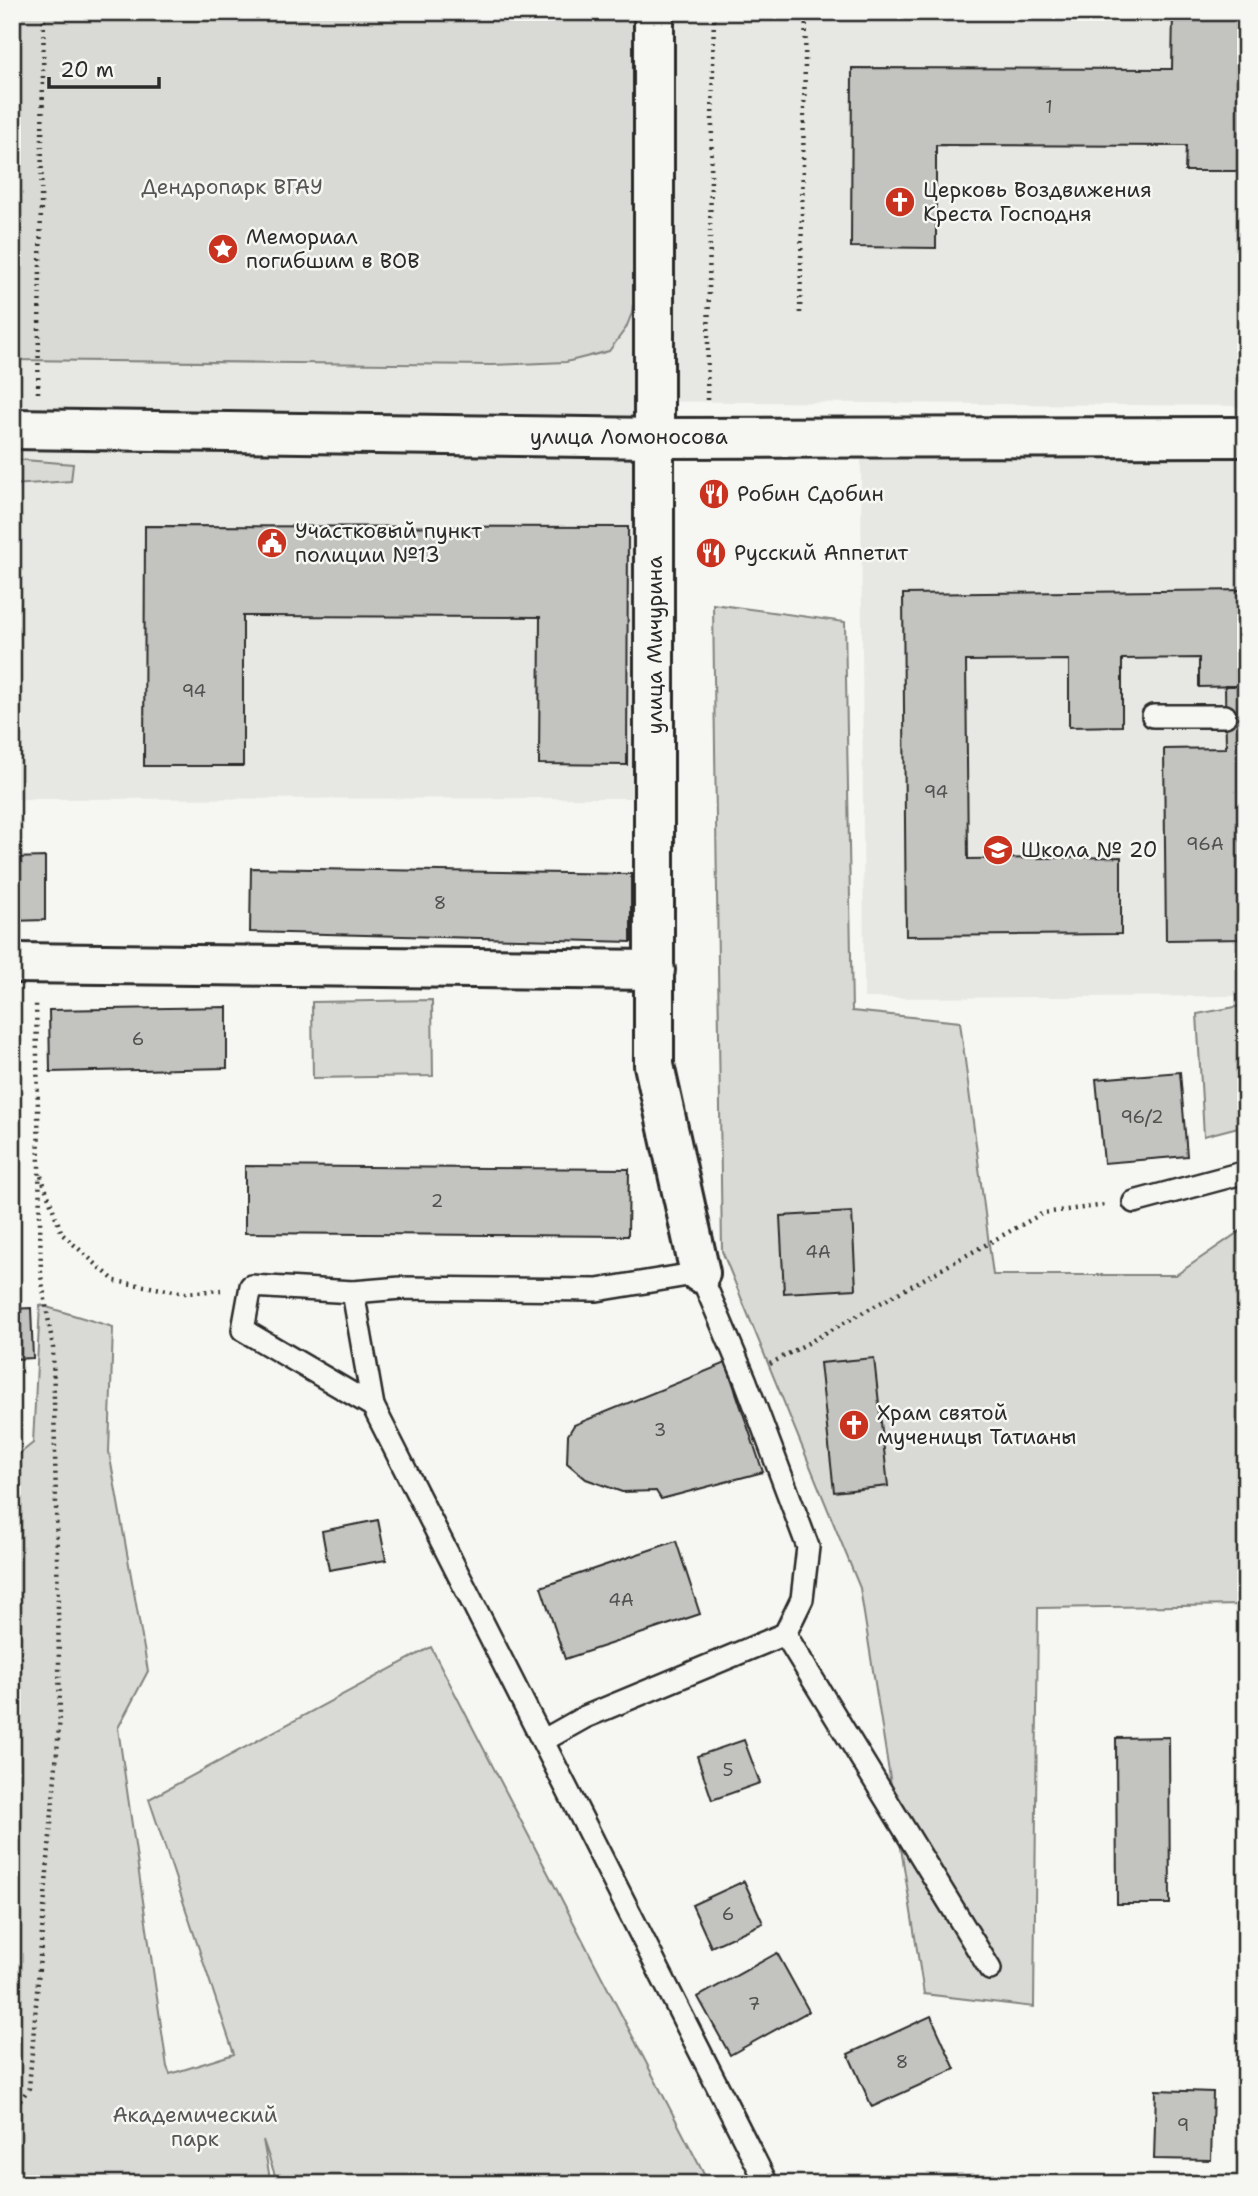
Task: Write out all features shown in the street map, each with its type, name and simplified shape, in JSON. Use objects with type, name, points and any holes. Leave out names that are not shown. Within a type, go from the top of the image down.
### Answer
[{"type":"street","name":"улица Мичурина","points":[[654,12],[654,1065],[699,1273]]},
{"type":"street","name":"улица Ломоносова","points":[[25,429],[655,438],[1246,437]]},
{"type":"street","points":[[24,963],[655,970]]},
{"type":"lane","points":[[1153,716],[1226,716]]},
{"type":"lane","points":[[1135,1202],[1246,1172]]},
{"type":"lane","points":[[373,1406],[243,1330],[251,1286],[353,1292],[401,1288],[597,1290],[699,1273],[745,1379],[808,1546],[802,1599],[785,1634],[585,1717],[544,1740]]},
{"type":"lane","points":[[353,1292],[373,1406],[767,2184]]},
{"type":"lane","points":[[785,1634],[989,1969]]},
{"type":"path","points":[[25,429],[44,12]]},
{"type":"path","points":[[706,438],[714,12]]},
{"type":"path","points":[[800,313],[806,12]]},
{"type":"path","points":[[12,2112],[29,2088],[60,1716],[53,1347],[41,1276],[39,1172],[24,963]]},
{"type":"path","points":[[39,1172],[62,1234],[115,1281],[185,1293],[251,1286]]},
{"type":"path","points":[[745,1379],[1043,1213],[1135,1202]]},
{"type":"shaded area","points":[[12,12],[1246,12],[1246,406],[634,401],[647,798],[12,799]]},
{"type":"shaded area","name":"Школа № 20","points":[[861,455],[1246,459],[1246,996],[864,998]]},
{"type":"green space","name":"Дендропарк ВГАУ","points":[[12,12],[639,12],[640,232],[632,313],[626,328],[609,351],[566,362],[492,365],[12,360]]},
{"type":"green space","points":[[12,459],[73,464],[71,481],[12,485]]},
{"type":"green space","points":[[713,604],[845,622],[852,1011],[960,1022],[993,1275],[1176,1275],[1246,1227],[1246,1605],[1038,1608],[1034,2007],[924,1994],[860,1588],[722,1251]]},
{"type":"green space","points":[[432,1000],[433,1076],[313,1078],[312,1002]]},
{"type":"green space","points":[[1246,1005],[1246,1125],[1204,1136],[1197,1014]]},
{"type":"green space","name":"Академический парк","points":[[40,1305],[113,1327],[109,1452],[148,1671],[118,1728],[170,2074],[234,2054],[149,1799],[431,1647],[709,2184],[278,2184],[263,2140],[271,2184],[12,2184],[12,1460],[33,1443]]},
{"type":"building","points":[[1173,12],[1246,12],[1245,171],[1185,171],[1186,146],[936,145],[936,248],[851,247],[852,68],[1172,69]]},
{"type":"building","points":[[145,526],[628,527],[627,765],[539,764],[540,617],[243,616],[243,766],[144,766]]},
{"type":"building","points":[[1246,590],[1246,686],[1199,687],[1199,658],[1122,659],[1122,726],[1069,727],[1069,660],[966,661],[968,859],[1121,857],[1121,934],[906,936],[903,594]]},
{"type":"building","points":[[1225,686],[1246,686],[1246,939],[1166,940],[1164,749],[1226,748]]},
{"type":"building","points":[[45,857],[45,920],[12,921],[12,858]]},
{"type":"building","points":[[251,868],[631,874],[631,942],[250,932]]},
{"type":"building","points":[[227,1007],[227,1068],[50,1072],[49,1010]]},
{"type":"building","points":[[1180,1072],[1187,1156],[1104,1163],[1096,1079]]},
{"type":"building","points":[[245,1166],[629,1169],[628,1236],[245,1233]]},
{"type":"building","points":[[852,1212],[856,1289],[784,1293],[780,1216]]},
{"type":"building","points":[[31,1308],[33,1358],[13,1359],[12,1374],[12,1309]]},
{"type":"building","name":"Храм святой мученицы Татианы","points":[[874,1358],[888,1486],[834,1492],[820,1363]]},
{"type":"building","points":[[726,1363],[763,1472],[661,1499],[656,1491],[622,1492],[586,1479],[567,1463],[568,1435],[574,1425]]},
{"type":"building","points":[[378,1520],[386,1560],[329,1570],[322,1531]]},
{"type":"building","points":[[676,1541],[700,1614],[565,1659],[541,1587]]},
{"type":"building","points":[[1169,1737],[1170,1904],[1117,1904],[1116,1738]]},
{"type":"building","points":[[744,1740],[760,1783],[712,1800],[697,1756]]},
{"type":"building","points":[[744,1881],[763,1923],[711,1947],[692,1905]]},
{"type":"building","points":[[777,1953],[809,2011],[730,2055],[698,1997]]},
{"type":"building","points":[[931,2016],[955,2069],[872,2107],[848,2054]]},
{"type":"building","points":[[1156,2090],[1213,2092],[1211,2160],[1154,2159]]},
{"type":"place","name":"Церковь Воздвижения Креста Господня","points":[[900,202]]},
{"type":"place","name":"Мемориал погибшим в ВОВ","points":[[223,249]]},
{"type":"place","name":"Робин Сдобин","points":[[714,494]]},
{"type":"place","name":"Участковый пункт полиции №13","points":[[272,543]]},
{"type":"place","name":"Русский Аппетит","points":[[711,553]]},
{"type":"place","name":"Школа № 20","points":[[998,850]]},
{"type":"place","name":"Храм святой мученицы Татианы","points":[[854,1425]]}]
